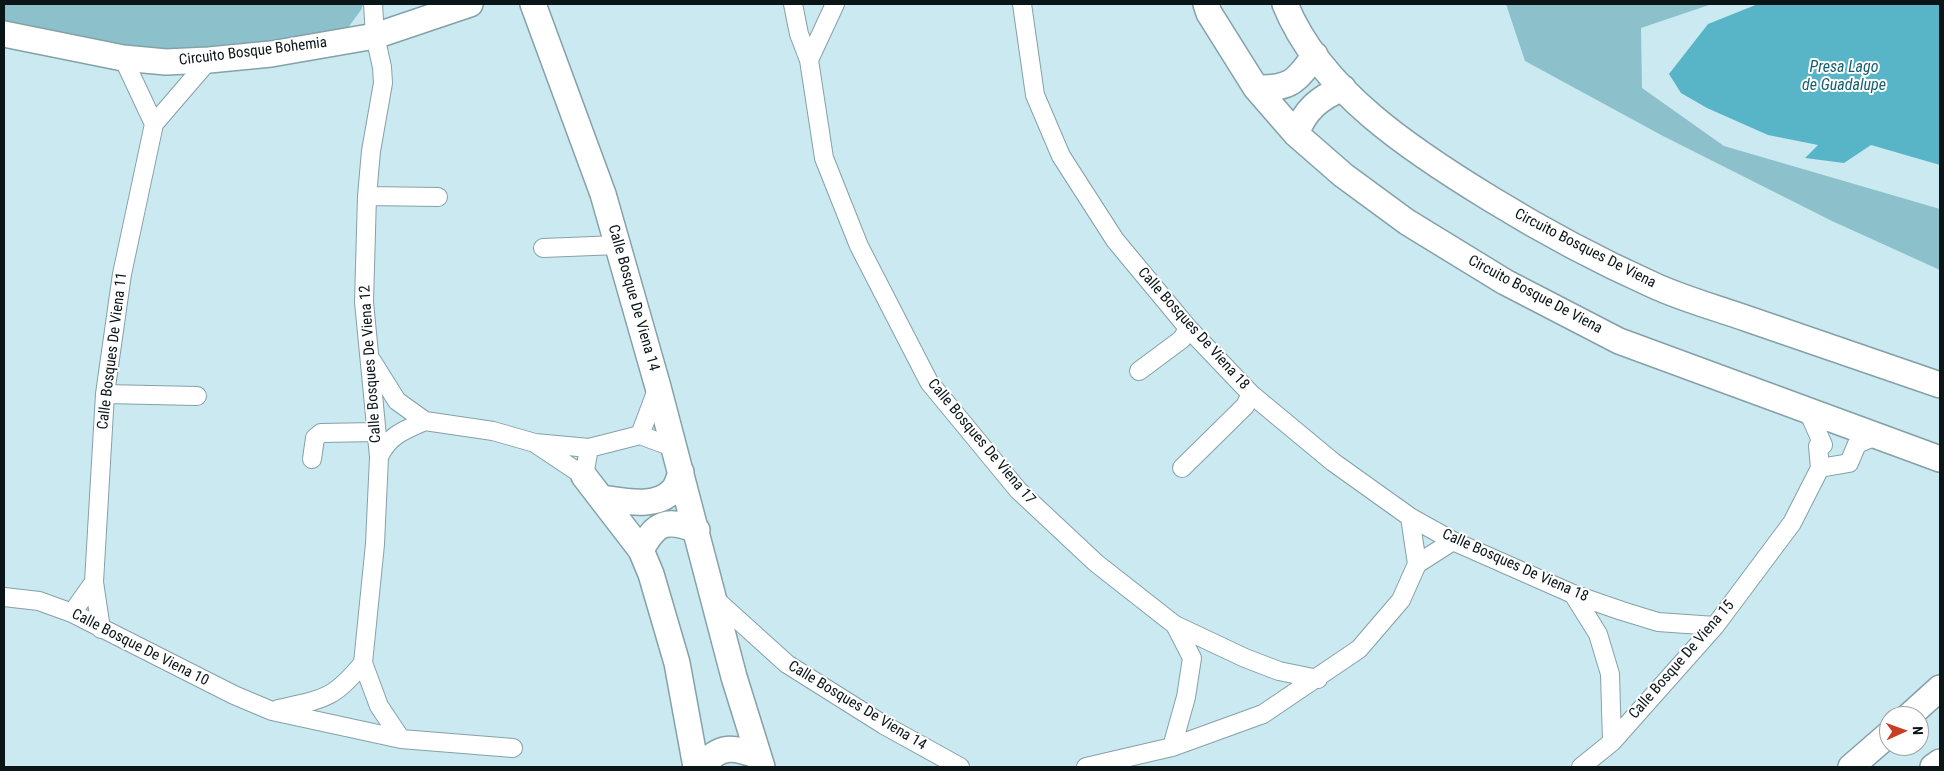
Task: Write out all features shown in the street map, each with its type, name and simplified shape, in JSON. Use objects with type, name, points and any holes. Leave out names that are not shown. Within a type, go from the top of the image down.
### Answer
[{"type":"street","name":"Calle Bosques De Viena 12","points":[[373,4],[375,36],[381,56],[382,83],[371,151],[367,196],[364,302],[378,457],[375,544],[363,663],[380,706],[401,739]]},
{"type":"street","name":"Circuito Bosque Bohemia","points":[[4,34],[123,58],[166,62],[209,60],[271,54],[375,36],[434,8],[470,4]]},
{"type":"street","name":"Calle Bosque De Viena 14","points":[[533,4],[604,194],[760,762]]},
{"type":"street","name":"Calle Bosques De Viena 17","points":[[793,4],[799,34],[809,60],[824,158],[859,246],[929,382],[1018,490],[1096,563],[1175,624],[1192,658],[1186,698],[1172,747]]},
{"type":"street","points":[[809,60],[835,4]]},
{"type":"street","name":"Calle Bosques De Viena 18","points":[[1022,4],[1035,95],[1061,156],[1115,240],[1188,328],[1251,394],[1333,462],[1410,516],[1454,541],[1573,594],[1658,622],[1715,626]]},
{"type":"street","name":"Circuito Bosque De Viena","points":[[1203,7],[1256,88],[1296,134],[1343,175],[1407,222],[1505,282],[1619,341],[1940,459]]},
{"type":"street","name":"Circuito Bosques De Viena","points":[[1287,10],[1316,55],[1343,88],[1391,134],[1444,170],[1538,228],[1654,286],[1940,385]]},
{"type":"street","points":[[1256,88],[1278,89],[1293,82],[1316,55]]},
{"type":"street","points":[[123,58],[154,124]]},
{"type":"street","name":"Calle Bosques De Viena 11","points":[[101,628],[94,582],[105,394],[122,274],[154,124],[209,60]]},
{"type":"street","points":[[1296,134],[1302,118],[1311,106],[1326,95],[1343,88]]},
{"type":"street","points":[[367,196],[438,197]]},
{"type":"street","points":[[543,248],[618,245]]},
{"type":"street","points":[[1139,371],[1182,339],[1188,328]]},
{"type":"street","points":[[368,354],[397,401],[425,422],[493,431],[536,443],[589,448],[640,435],[675,448]]},
{"type":"street","points":[[640,435],[658,386]]},
{"type":"street","points":[[105,394],[198,396]]},
{"type":"street","points":[[1182,468],[1245,406],[1251,394]]},
{"type":"street","name":"Calle Bosque De Viena 15","points":[[1581,767],[1612,742],[1715,626],[1792,523],[1820,468],[1818,446],[1822,445],[1808,412]]},
{"type":"street","points":[[378,457],[385,444],[394,436],[425,422]]},
{"type":"street","points":[[312,459],[315,438],[321,433],[376,432]]},
{"type":"street","points":[[1820,468],[1849,463],[1857,444],[1876,436]]},
{"type":"street","points":[[536,443],[584,476],[641,550],[651,574],[677,663],[696,767]]},
{"type":"street","points":[[584,476],[589,448]]},
{"type":"street","points":[[602,498],[639,503],[660,499],[673,490],[681,472]]},
{"type":"street","points":[[1086,767],[1172,747],[1263,714],[1318,679],[1360,649],[1401,600],[1417,564],[1410,516]]},
{"type":"street","points":[[641,550],[651,532],[665,524],[677,523],[697,530]]},
{"type":"street","points":[[1417,564],[1454,541]]},
{"type":"street","points":[[72,613],[94,582]]},
{"type":"street","points":[[1573,594],[1598,634],[1610,674],[1612,742]]},
{"type":"street","name":"Calle Bosque De Viena 10","points":[[4,597],[39,601],[72,613],[234,695],[272,711],[401,739],[513,748]]},
{"type":"street","name":"Calle Bosques De Viena 14","points":[[714,598],[787,664],[884,725],[960,767]]},
{"type":"street","points":[[1175,624],[1279,671],[1318,679]]},
{"type":"street","points":[[272,711],[332,695],[346,684],[363,663]]},
{"type":"street","points":[[1920,706],[1940,688]]},
{"type":"street","points":[[1851,767],[1879,743]]},
{"type":"street","points":[[702,767],[710,757],[725,748],[744,751],[760,762]]},
{"type":"street","points":[[1933,767],[1940,762]]},
{"type":"shaded area","points":[[4,4],[363,4],[361,10],[347,29],[160,60],[4,27]]},
{"type":"shaded area","points":[[1506,4],[1712,4],[1641,28],[1642,88],[1724,146],[1940,209],[1940,270],[1832,221],[1663,136],[1525,61]]},
{"type":"water","name":"Presa Lago de Guadalupe","points":[[1758,4],[1940,4],[1940,165],[1871,145],[1844,163],[1805,158],[1818,145],[1768,135],[1707,108],[1681,93],[1669,74],[1708,24]]}]
